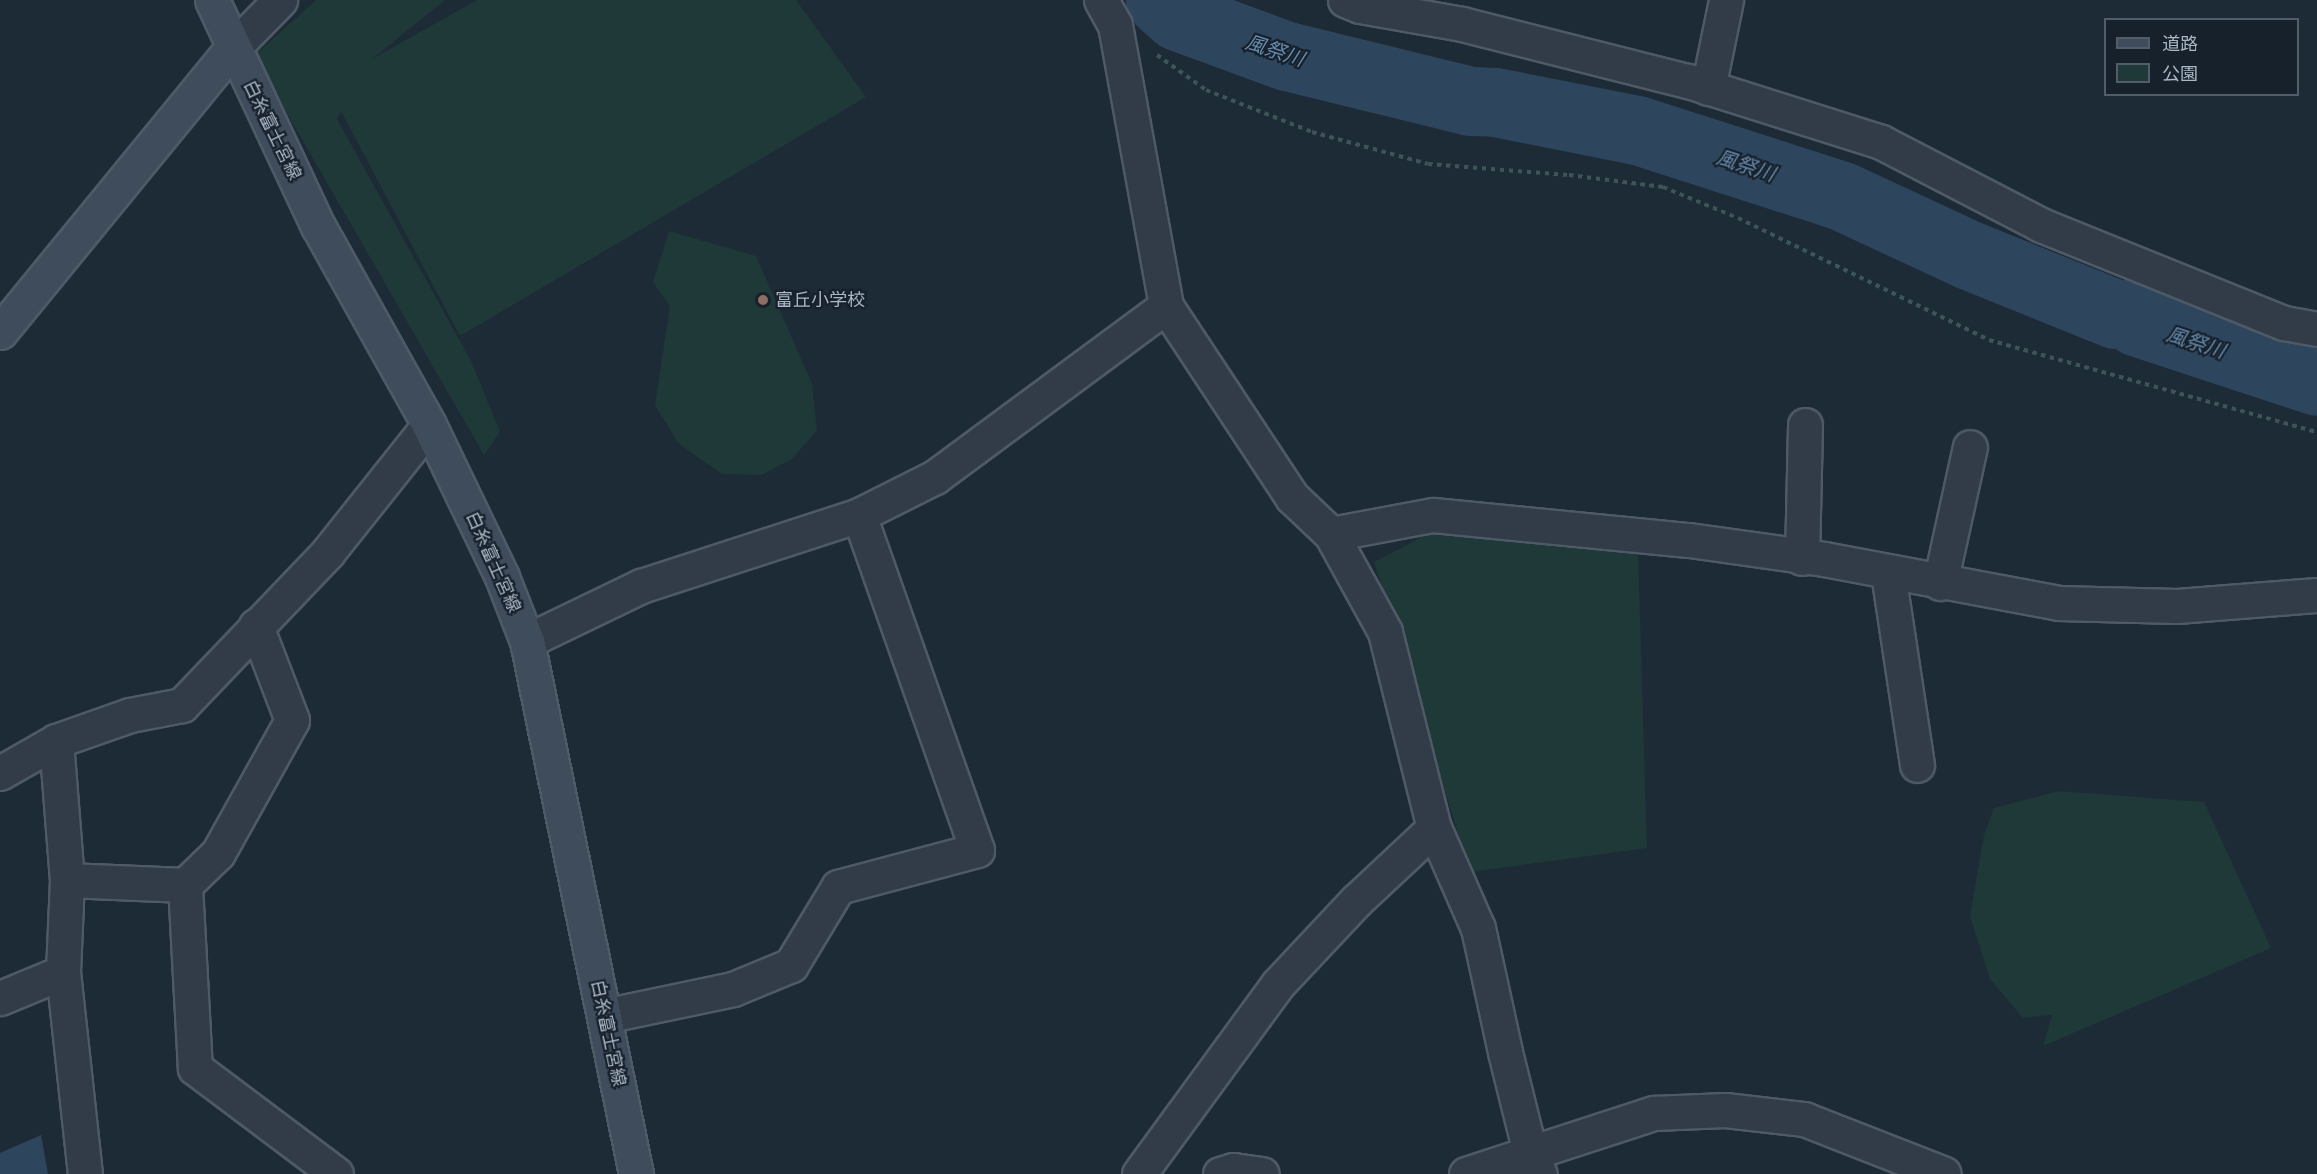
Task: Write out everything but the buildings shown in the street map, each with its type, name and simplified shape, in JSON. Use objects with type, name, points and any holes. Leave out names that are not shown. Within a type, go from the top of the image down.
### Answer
[{"type":"main road","name":"白糸富士宮線","points":[[212,0],[232,49],[318,226],[429,425],[502,577],[526,641],[636,1174]]},
{"type":"main road","points":[[0,332],[232,49]]},
{"type":"street","points":[[232,49],[280,0]]},
{"type":"street","points":[[1345,0],[1360,6],[1462,24],[1708,88],[1881,142],[2041,225],[2284,323],[2317,329]]},
{"type":"street","points":[[1708,88],[1726,0]]},
{"type":"street","points":[[1108,13],[1166,306],[1292,497],[1331,534],[1385,632],[1434,828],[1478,928],[1535,1163]]},
{"type":"street","points":[[526,641],[641,586],[859,515],[935,477],[1166,306]]},
{"type":"street","points":[[0,773],[56,741],[130,715],[182,705],[328,552],[429,425]]},
{"type":"street","points":[[1802,558],[1805,425]]},
{"type":"street","points":[[1940,583],[1970,447]]},
{"type":"street","points":[[604,1016],[733,989],[791,965],[838,887],[976,850],[859,515]]},
{"type":"street","points":[[1331,534],[1433,515],[1689,540],[2058,603],[2177,606],[2317,594]]},
{"type":"street","points":[[1888,573],[1917,765]]},
{"type":"street","points":[[67,880],[185,885],[218,853],[292,720],[256,626]]},
{"type":"street","points":[[56,741],[67,880],[63,972],[85,1174]]},
{"type":"street","points":[[1139,1174],[1278,984],[1356,901],[1434,828]]},
{"type":"street","points":[[185,885],[195,1068],[336,1174]]},
{"type":"street","points":[[0,998],[63,972]]},
{"type":"street","points":[[1466,1174],[1535,1163],[1654,1113],[1725,1110],[1804,1119],[1944,1174]]},
{"type":"street","points":[[1220,1174],[1233,1170],[1262,1174]]},
{"type":"path","points":[[1108,13],[1206,90],[1311,132],[1428,164],[1569,175],[1663,187],[1738,218],[1989,340],[2317,432]]},
{"type":"green space","points":[[316,0],[445,0],[372,59],[477,0],[796,0],[866,97],[460,336],[341,111],[337,119],[471,361],[500,432],[484,455],[254,56]]},
{"type":"green space","points":[[669,231],[756,256],[812,384],[817,430],[792,459],[762,475],[722,474],[678,443],[655,405],[670,306],[653,282]]},
{"type":"green space","points":[[1435,530],[1638,551],[1647,848],[1470,872],[1374,562]]},
{"type":"green space","points":[[2059,791],[2204,802],[2271,948],[2043,1046],[2052,1015],[2023,1018],[1990,979],[1970,916],[1984,835],[1994,808]]},
{"type":"water","points":[[41,1135],[48,1174],[0,1174],[0,1153]]},
{"type":"waterway","name":"風祭川","points":[[1160,0],[1178,16],[1287,56],[1470,101],[1495,102],[1637,130],[1842,196],[1969,255],[2115,314],[2130,314],[2138,322],[2317,381]]},
{"type":"place","name":"富丘小学校","points":[[763,300]]}]
